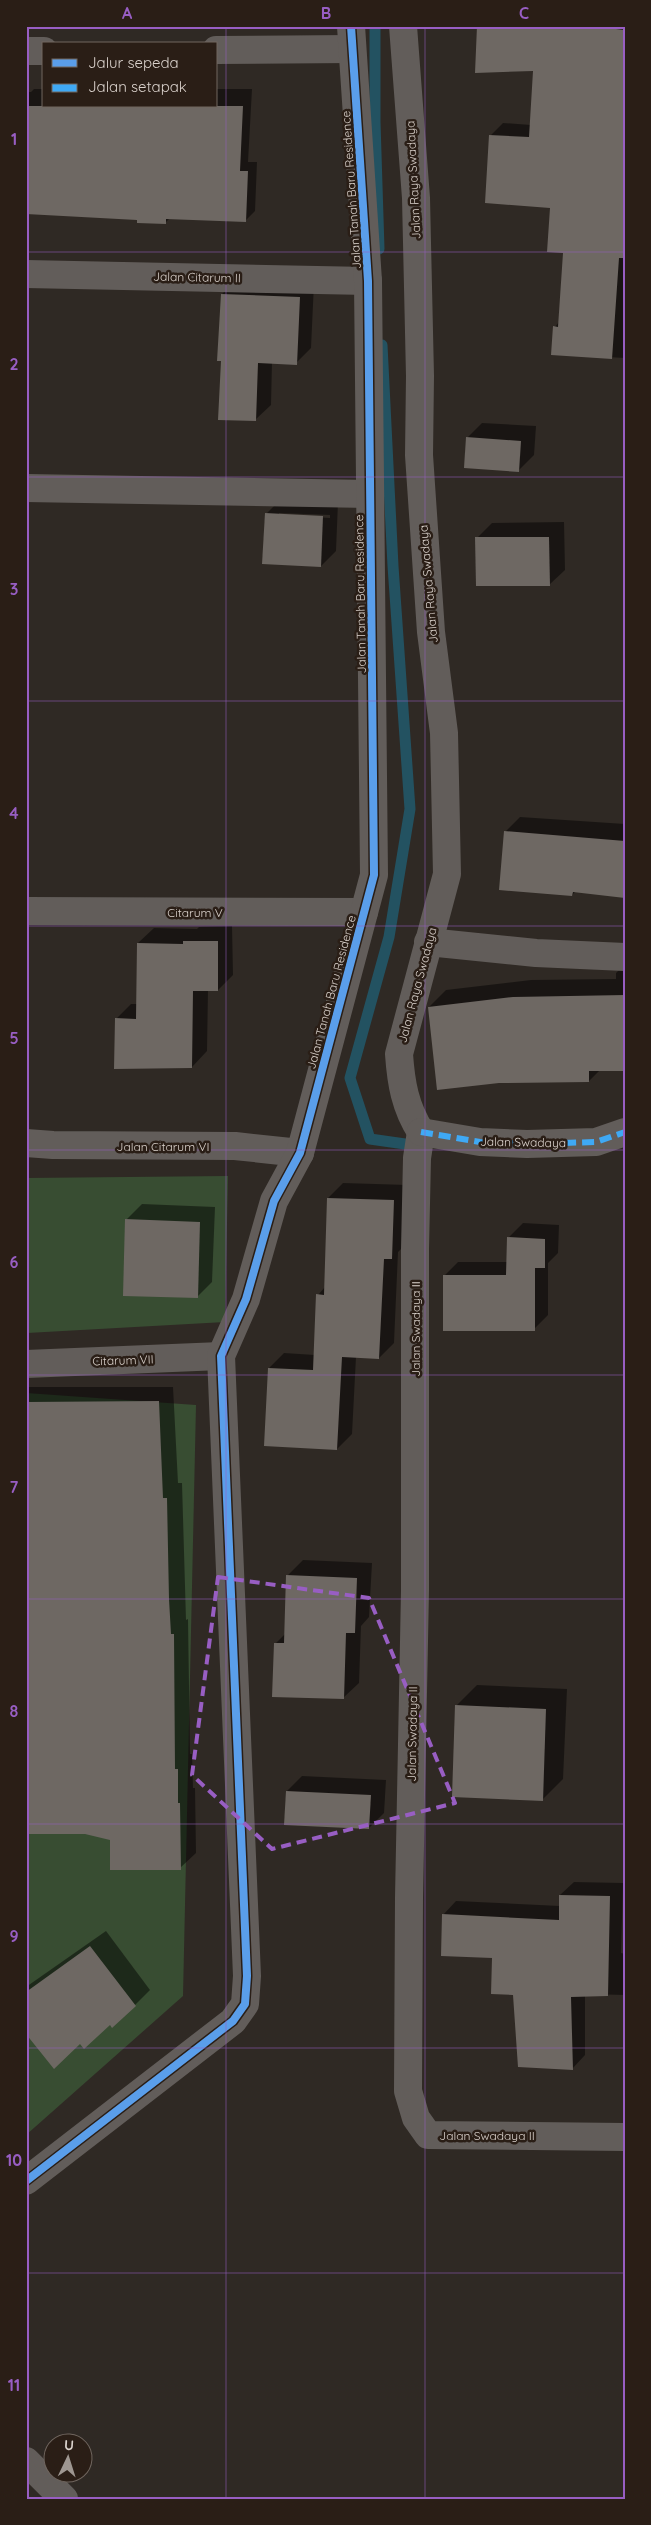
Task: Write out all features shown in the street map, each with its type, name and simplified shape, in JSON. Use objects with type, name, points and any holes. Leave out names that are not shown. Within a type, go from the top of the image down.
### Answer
[{"type":"street","name":"Jalan Raya Swadaya","points":[[403,26],[416,198],[421,503],[431,632],[444,742],[447,874],[399,1054],[401,1084],[419,1143]]},
{"type":"street","points":[[218,50],[351,38]]},
{"type":"street","name":"Jalan Tanah Baru Residence","points":[[221,1356],[246,1299],[274,1201],[300,1153],[374,875],[368,281],[351,38]]},
{"type":"street","points":[[26,51],[42,51]]},
{"type":"street","name":"Jalan Citarum II","points":[[26,274],[368,281]]},
{"type":"street","points":[[26,488],[370,494]]},
{"type":"street","name":"Citarum V","points":[[26,911],[364,912]]},
{"type":"street","points":[[428,942],[536,953],[625,957]]},
{"type":"street","name":"Jalan Swadaya","points":[[419,1143],[480,1142],[528,1144],[596,1142],[625,1132]]},
{"type":"street","name":"Jalan Citarum VI","points":[[26,1143],[53,1145],[235,1146],[300,1153]]},
{"type":"street","name":"Jalan Swadaya II","points":[[419,1143],[408,2090],[416,2118],[428,2135],[625,2136]]},
{"type":"street","points":[[26,2181],[233,2021],[245,2004],[247,1976],[221,1356]]},
{"type":"street","name":"Citarum VII","points":[[26,1364],[221,1356]]},
{"type":"street","points":[[26,2462],[64,2499]]},
{"type":"highlighted area","points":[[218,1577],[369,1598],[455,1803],[272,1849],[192,1775]]},
{"type":"green space","points":[[228,1176],[225,1322],[27,1333],[26,1178]]},
{"type":"green space","points":[[26,1393],[196,1405],[183,1996],[26,2135]]},
{"type":"building","points":[[477,26],[589,26],[625,30],[625,258],[619,258],[612,359],[551,355],[553,326],[558,327],[563,253],[547,252],[550,208],[485,203],[489,135],[529,137],[533,71],[475,73]]},
{"type":"building","points":[[26,106],[42,106],[42,108],[218,108],[218,106],[243,106],[240,171],[248,171],[246,222],[166,219],[166,224],[137,223],[137,220],[26,214]]},
{"type":"building","points":[[221,294],[300,297],[297,365],[258,363],[256,421],[218,420],[221,361],[217,361]]},
{"type":"building","points":[[466,437],[521,441],[519,472],[464,468]]},
{"type":"building","points":[[265,513],[323,516],[321,567],[262,564]]},
{"type":"building","points":[[475,537],[549,537],[550,586],[476,586]]},
{"type":"building","points":[[504,831],[625,841],[625,898],[573,892],[572,896],[499,890]]},
{"type":"building","points":[[183,941],[218,941],[218,991],[193,991],[192,1068],[114,1069],[115,1018],[136,1019],[137,943],[183,944]]},
{"type":"building","points":[[625,995],[625,1071],[589,1071],[589,1082],[499,1083],[437,1090],[428,1007],[513,997]]},
{"type":"building","points":[[327,1198],[394,1200],[392,1259],[384,1259],[379,1359],[342,1357],[337,1450],[264,1446],[268,1368],[313,1370],[316,1294],[324,1295]]},
{"type":"building","points":[[125,1219],[200,1222],[198,1298],[123,1296]]},
{"type":"building","points":[[507,1237],[545,1239],[545,1268],[535,1268],[535,1331],[443,1331],[443,1275],[506,1275]]},
{"type":"building","points":[[159,1401],[163,1498],[167,1498],[171,1634],[174,1634],[175,1769],[178,1769],[181,1870],[110,1870],[110,1840],[85,1834],[26,1834],[26,1402]]},
{"type":"building","points":[[286,1575],[357,1578],[355,1633],[346,1633],[344,1699],[272,1697],[274,1643],[284,1643]]},
{"type":"building","points":[[455,1705],[546,1709],[543,1801],[452,1797]]},
{"type":"building","points":[[286,1791],[371,1795],[369,1829],[284,1825]]},
{"type":"building","points":[[559,1895],[610,1896],[608,1996],[571,1997],[573,2070],[518,2067],[513,1995],[491,1994],[492,1958],[441,1956],[442,1914],[559,1920]]},
{"type":"building","points":[[90,1946],[136,2006],[112,2028],[110,2025],[84,2049],[80,2044],[54,2069],[26,2034],[26,1992]]},
{"type":"waterway","points":[[375,26],[375,122],[379,249]]},
{"type":"waterway","points":[[382,345],[393,566],[410,809],[389,937],[350,1078],[370,1139],[419,1146]]},
{"type":"marked path","points":[[421,1132],[480,1142],[527,1144],[596,1142],[625,1132]]},
{"type":"cycle path","points":[[26,2181],[233,2021],[245,2004],[247,1976],[221,1356],[246,1299],[274,1201],[300,1153],[374,875],[368,281],[351,26]]}]
